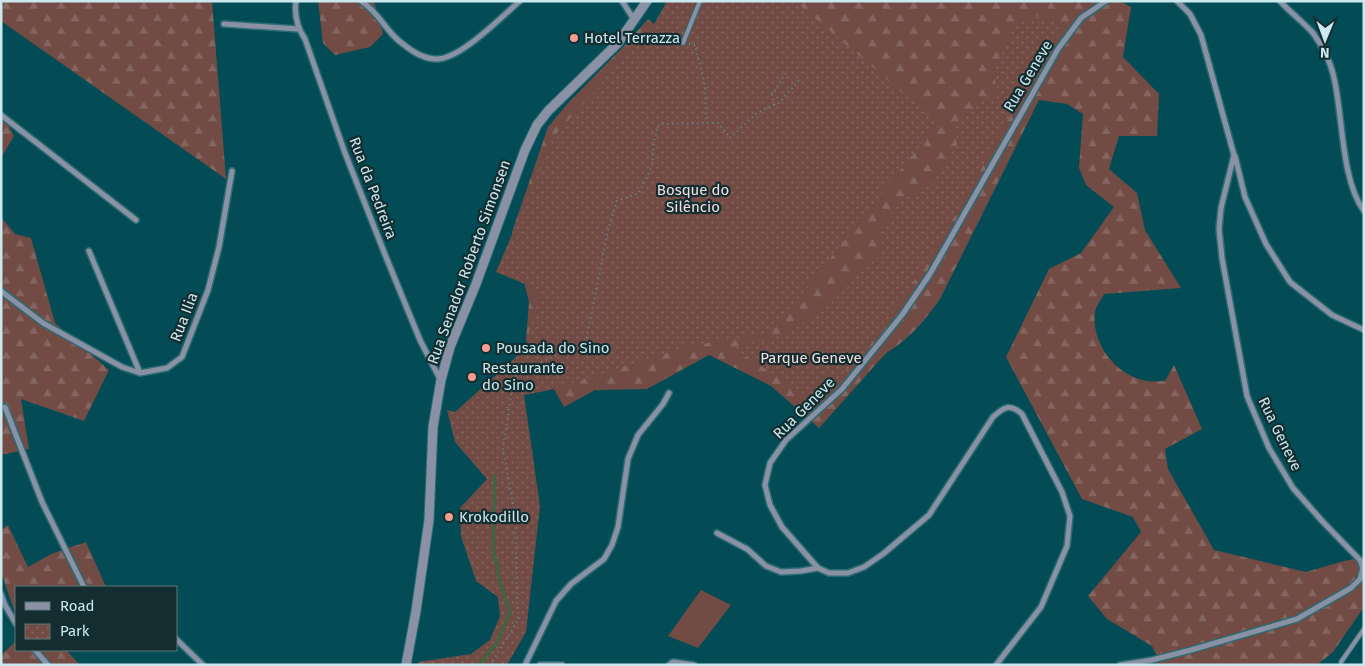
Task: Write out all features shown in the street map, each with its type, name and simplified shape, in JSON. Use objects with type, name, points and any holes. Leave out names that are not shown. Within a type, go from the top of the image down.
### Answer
[{"type":"street","name":"Rua da Pedreira","points":[[296,1],[298,29],[304,39],[420,340],[441,380]]},
{"type":"street","points":[[361,1],[372,8],[396,39],[415,54],[437,59],[462,51],[520,1]]},
{"type":"street","points":[[622,1],[635,21]]},
{"type":"street","name":"Rua Senador Roberto Simonsen","points":[[406,665],[429,520],[433,427],[441,380],[450,347],[476,284],[525,150],[537,125],[548,111],[618,43],[647,1]]},
{"type":"street","name":"Rua Geneve","points":[[818,568],[782,527],[770,506],[765,485],[770,463],[786,440],[842,389],[902,315],[930,274],[1058,49],[1081,18],[1106,1]]},
{"type":"street","name":"Rua Geneve","points":[[1120,665],[1152,660],[1297,620],[1351,588],[1360,579],[1362,568],[1362,559],[1323,522],[1292,488],[1269,448],[1247,396],[1222,258],[1219,229],[1221,208],[1234,155],[1201,35],[1190,14],[1177,1]]},
{"type":"street","points":[[1280,1],[1313,33],[1327,58],[1334,77],[1350,182],[1356,201],[1364,211]]},
{"type":"street","points":[[224,24],[298,29]]},
{"type":"street","points":[[1,115],[136,220]]},
{"type":"street","points":[[1234,155],[1245,196],[1266,244],[1290,282],[1332,315],[1364,330]]},
{"type":"street","name":"Rua Ilia","points":[[140,373],[167,368],[182,357],[191,338],[208,290],[219,247],[232,171]]},
{"type":"street","points":[[89,251],[140,373]]},
{"type":"street","points":[[1,291],[43,323],[122,367],[140,373]]},
{"type":"street","points":[[525,665],[556,601],[571,584],[604,559],[612,546],[618,527],[628,459],[638,435],[663,404],[669,393]]},
{"type":"street","points":[[717,533],[747,549],[766,566],[781,572],[818,568],[830,573],[848,574],[864,567],[883,554],[930,515],[993,417],[1001,409],[1008,406],[1016,408],[1022,414],[1062,492],[1070,516],[1066,546],[1041,606],[996,665]]},
{"type":"street","points":[[5,407],[42,502],[84,586]]},
{"type":"street","points":[[1,594],[15,622]]},
{"type":"street","points":[[178,641],[203,665]]},
{"type":"street","points":[[36,651],[48,665]]},
{"type":"street","points":[[669,665],[673,662],[694,665]]},
{"type":"street","points":[[540,665],[562,665]]},
{"type":"lane","points":[[683,44],[700,1]]},
{"type":"lane","points":[[1341,662],[1364,629]]},
{"type":"path","points":[[683,44],[695,45],[705,85],[706,123]]},
{"type":"path","points":[[774,105],[772,96],[786,73]]},
{"type":"path","points":[[490,665],[519,619],[514,515],[503,449],[514,376],[564,352],[585,346],[608,230],[617,201],[639,193],[652,166],[654,141],[659,124],[718,123],[730,138],[758,112],[780,103],[801,78]]},
{"type":"green space","points":[[1,1],[212,1],[226,179],[1,21]]},
{"type":"green space","points":[[318,1],[374,1],[383,34],[370,47],[335,55],[323,43]]},
{"type":"green space","name":"Bosque do Silêncio","points":[[667,1],[795,1],[938,123],[771,333],[688,346],[550,390],[524,395],[540,506],[526,632],[507,665],[418,665],[418,662],[471,654],[490,640],[500,616],[498,597],[476,581],[461,536],[460,508],[487,479],[455,442],[447,410],[455,412],[525,349],[540,290],[496,272],[554,136],[653,26]]},
{"type":"green space","points":[[740,1],[1119,1],[1131,7],[1123,57],[1159,94],[1157,136],[1119,136],[1109,169],[1137,193],[1145,230],[1181,288],[1104,294],[1095,312],[1097,335],[1107,356],[1115,365],[1135,378],[1148,381],[1165,381],[1174,365],[1202,429],[1165,449],[1168,469],[1214,550],[1306,572],[1364,557],[1364,607],[1333,652],[1317,665],[1156,665],[1156,654],[1152,646],[1107,619],[1088,596],[1141,532],[1133,517],[1082,499],[1006,357],[1049,269],[1081,253],[1114,207],[1086,185],[1079,168],[1083,114],[1067,104],[1039,100],[940,299],[916,329],[886,353],[819,428],[771,386],[709,355],[647,389],[595,390],[564,407],[526,340],[529,302],[512,232],[548,127],[568,103],[648,19],[677,42]]},
{"type":"green space","name":"Parque Geneve","points":[[1039,15],[1063,26],[999,135],[942,238],[873,342],[817,402],[733,348],[781,335],[797,327],[845,290],[859,273],[882,254],[881,232],[901,200],[932,184],[957,144],[955,124],[997,90],[993,72],[1015,25]]},
{"type":"green space","points":[[1,118],[5,120],[14,136],[1,158]]},
{"type":"green space","points":[[1,217],[15,234],[31,238],[55,323],[109,370],[84,421],[21,399],[29,449],[1,455]]},
{"type":"green space","points":[[8,525],[28,567],[51,554],[86,542],[106,586],[15,586],[15,613],[1,572],[1,530]]},
{"type":"green space","points":[[701,590],[731,605],[698,648],[668,636]]},
{"type":"green space","points":[[15,642],[15,651],[67,651],[80,665],[2,665],[1,655]]},
{"type":"waterway","points":[[479,665],[496,644],[510,613],[500,582],[493,547],[495,476]]},
{"type":"place","name":"Hotel Terrazza","points":[[574,38]]},
{"type":"place","name":"Pousada do Sino","points":[[486,348]]},
{"type":"place","name":"Restaurante do Sino","points":[[472,377]]},
{"type":"place","name":"Krokodillo","points":[[449,517]]}]
